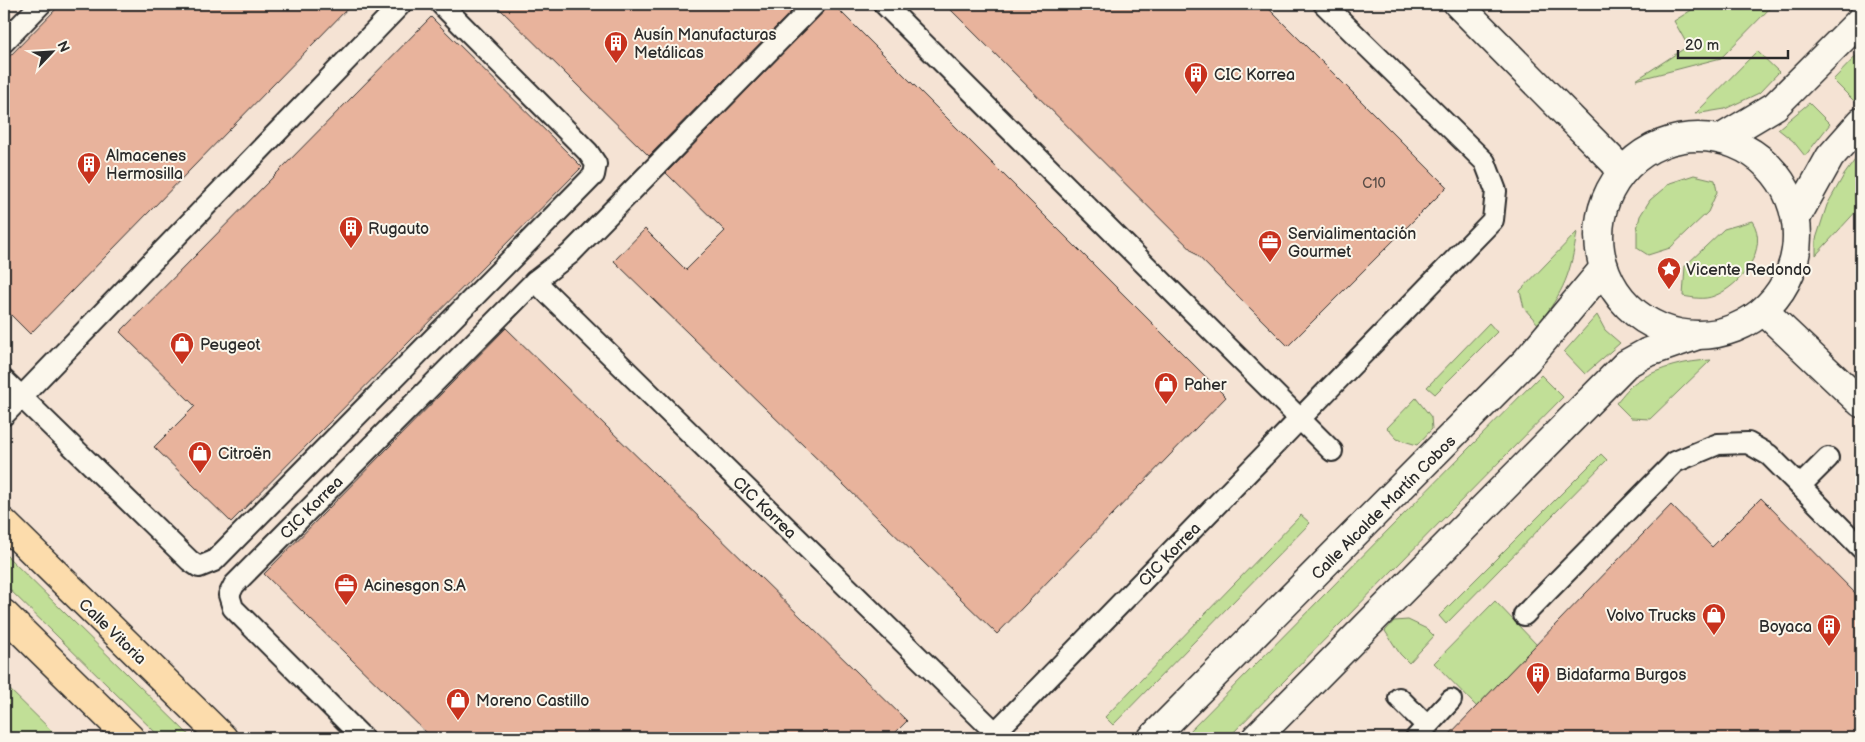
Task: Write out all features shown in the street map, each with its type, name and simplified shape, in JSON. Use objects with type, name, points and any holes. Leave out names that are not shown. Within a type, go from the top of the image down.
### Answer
[{"type":"highway","name":"Calle Vitoria","points":[[4,523],[223,738]]},
{"type":"highway","points":[[4,614],[130,738]]},
{"type":"main road","points":[[1458,4],[1623,171]]},
{"type":"main road","points":[[1720,139],[1775,106],[1861,20]]},
{"type":"main road","points":[[1796,218],[1812,186],[1830,157],[1861,122]]},
{"type":"main road","points":[[1256,738],[1626,364],[1646,353],[1697,335],[1719,333],[1740,326],[1765,312],[1778,295],[1791,271],[1797,245],[1796,218],[1787,190],[1770,167],[1747,149],[1720,139],[1693,136],[1667,142],[1643,153],[1623,171],[1609,192],[1601,217],[1599,242],[1604,268],[1618,295],[1640,316],[1667,330],[1697,335]]},
{"type":"main road","name":"Calle Alcalde Martín Cobos","points":[[1152,738],[1527,360],[1604,268]]},
{"type":"main road","points":[[1765,312],[1861,403]]},
{"type":"lane","points":[[4,42],[41,4]]},
{"type":"lane","points":[[4,415],[401,4]]},
{"type":"lane","points":[[4,380],[190,561],[199,567],[214,560],[594,175],[596,164],[588,152],[441,4]]},
{"type":"lane","name":"CIC Korrea","points":[[363,738],[233,608],[229,595],[234,585],[535,281],[570,254],[815,4]]},
{"type":"lane","points":[[884,4],[1332,451]]},
{"type":"lane","name":"CIC Korrea","points":[[535,281],[995,736],[1493,220],[1496,190],[1485,162],[1324,4]]},
{"type":"lane","points":[[1524,615],[1675,462],[1718,444],[1748,443],[1769,455],[1861,548]]},
{"type":"lane","points":[[1800,486],[1828,458]]},
{"type":"lane","points":[[1399,698],[1421,732],[1451,700]]},
{"type":"shaded area","points":[[4,4],[1861,4],[1861,738],[4,738]]},
{"type":"green space","points":[[1701,4],[1774,4],[1721,58],[1636,80],[1688,46],[1674,21]]},
{"type":"green space","points":[[1757,51],[1779,72],[1759,93],[1725,109],[1695,114]]},
{"type":"green space","points":[[1861,51],[1861,94],[1854,101],[1833,80]]},
{"type":"green space","points":[[1809,103],[1830,124],[1805,156],[1793,141],[1778,129]]},
{"type":"green space","points":[[1860,153],[1861,206],[1816,255],[1816,239],[1827,205],[1844,175]]},
{"type":"green space","points":[[1694,175],[1715,180],[1717,192],[1708,212],[1670,248],[1648,255],[1637,248],[1637,229],[1640,216],[1650,200],[1670,183]]},
{"type":"green space","points":[[1752,221],[1757,232],[1757,243],[1755,254],[1743,275],[1734,284],[1714,296],[1695,298],[1683,296],[1685,266],[1724,229]]},
{"type":"green space","points":[[1577,232],[1572,259],[1565,281],[1554,302],[1538,324],[1524,308],[1520,291]]},
{"type":"green space","points":[[1597,315],[1605,330],[1620,343],[1585,374],[1564,352]]},
{"type":"green space","points":[[1489,323],[1497,332],[1435,394],[1427,387]]},
{"type":"green space","points":[[1711,360],[1650,419],[1631,418],[1616,403],[1627,390],[1647,375],[1683,363]]},
{"type":"green space","points":[[1541,375],[1563,397],[1228,738],[1183,738]]},
{"type":"green space","points":[[1416,398],[1431,417],[1432,429],[1417,445],[1397,439],[1387,428]]},
{"type":"green space","points":[[1601,454],[1607,460],[1446,624],[1439,616]]},
{"type":"green space","points":[[1301,515],[1310,523],[1113,725],[1105,717]]},
{"type":"green space","points":[[4,553],[192,738],[161,738],[4,584]]},
{"type":"green space","points":[[1495,601],[1537,645],[1477,707],[1434,663]]},
{"type":"green space","points":[[1408,620],[1427,629],[1434,636],[1409,663],[1400,654],[1385,631],[1394,621]]},
{"type":"green space","points":[[4,684],[59,738],[4,738]]},
{"type":"building","name":"Almacenes Hermosilla","points":[[61,4],[352,4],[30,334],[4,308],[4,62]]},
{"type":"building","name":"Ausín Manufacturas Metálicas","points":[[495,4],[799,4],[649,156]]},
{"type":"building","points":[[827,4],[833,4],[1226,397],[997,634],[614,261],[645,229],[686,270],[725,231],[666,173],[823,12]]},
{"type":"building","name":"CIC Korrea","points":[[945,4],[1264,4],[1447,187],[1288,346]]},
{"type":"building","name":"Rugauto","points":[[431,17],[582,167],[231,522],[154,447],[195,406],[120,332]]},
{"type":"building","points":[[506,328],[907,721],[890,738],[432,738],[264,574]]},
{"type":"building","points":[[1761,498],[1861,599],[1861,738],[1446,738],[1671,505],[1712,547]]},
{"type":"place","name":"Ausín Manufacturas Metálicas","points":[[616,64]]},
{"type":"place","name":"CIC Korrea","points":[[1196,95]]},
{"type":"place","name":"Almacenes Hermosilla","points":[[89,185]]},
{"type":"place","name":"Rugauto","points":[[351,249]]},
{"type":"place","name":"Servialimentación Gourmet","points":[[1270,263]]},
{"type":"place","name":"Vicente Redondo","points":[[1669,290]]},
{"type":"place","name":"Peugeot","points":[[182,365]]},
{"type":"place","name":"Paher","points":[[1166,405]]},
{"type":"place","name":"Citroën","points":[[200,474]]},
{"type":"place","name":"Acinesgon S.A","points":[[346,606]]},
{"type":"place","name":"Volvo Trucks","points":[[1714,636]]},
{"type":"place","name":"Boyaca","points":[[1829,647]]},
{"type":"place","name":"Bidafarma Burgos","points":[[1538,695]]},
{"type":"place","name":"Moreno Castillo","points":[[458,721]]}]
